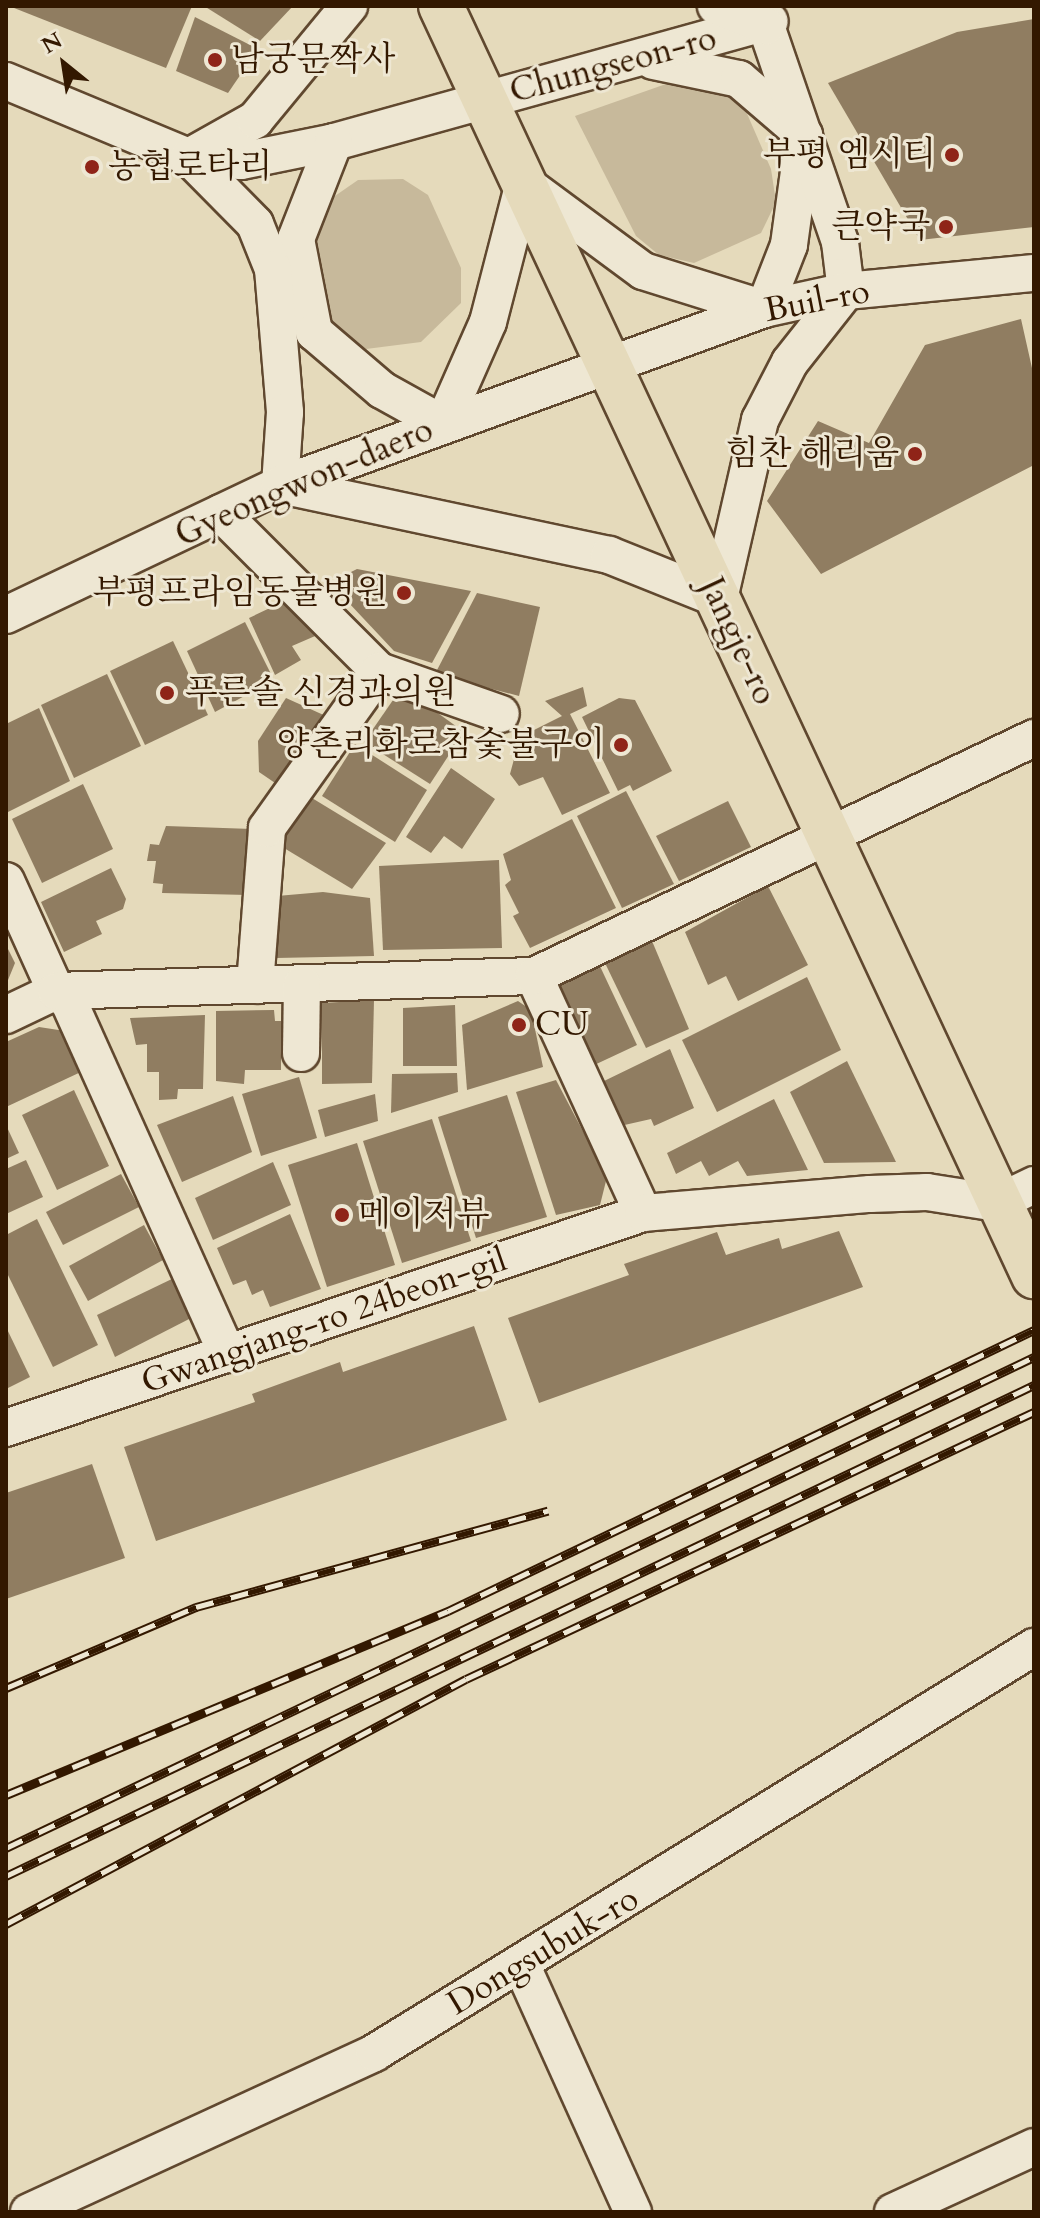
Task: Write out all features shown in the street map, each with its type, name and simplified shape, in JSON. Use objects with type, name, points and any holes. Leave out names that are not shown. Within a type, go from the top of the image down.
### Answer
[{"type":"main road","name":"Jangje-ro","points":[[441,6],[829,839],[1016,1194],[1034,1276]]},
{"type":"street","points":[[189,157],[255,120],[349,6]]},
{"type":"street","points":[[6,81],[189,157],[255,224],[273,269],[285,412],[280,485],[609,555],[719,599],[760,420],[790,362],[846,291],[840,242],[804,135],[772,16],[716,6]]},
{"type":"street","name":"Chungseon-ro","points":[[189,157],[241,161],[334,142],[772,16]]},
{"type":"street","points":[[633,58],[739,79],[804,135]]},
{"type":"street","points":[[334,142],[296,239],[314,332],[382,390],[443,424],[488,322],[524,183],[643,271],[764,309],[789,245],[804,135]]},
{"type":"street","name":"Buil-ro","points":[[608,362],[764,309],[846,291],[1034,273]]},
{"type":"street","name":"Gyeongwon-daero","points":[[6,615],[280,485],[608,362]]},
{"type":"street","points":[[221,513],[379,671],[501,714]]},
{"type":"street","points":[[255,985],[267,828],[379,671]]},
{"type":"street","points":[[6,1015],[56,991],[534,976],[829,839],[1034,738]]},
{"type":"street","points":[[6,881],[56,991],[69,1002],[227,1354]]},
{"type":"street","points":[[534,976],[643,1213]]},
{"type":"street","points":[[301,1053],[302,984]]},
{"type":"street","name":"Gwangjang-ro 24beon-gil","points":[[6,1428],[227,1354],[335,1325],[643,1213],[870,1194],[1016,1194]]},
{"type":"street","name":"Dongsubuk-ro","points":[[29,2212],[374,2053],[1034,1647]]},
{"type":"street","points":[[521,1964],[633,2212]]},
{"type":"street","points":[[893,2212],[1034,2147]]},
{"type":"shaded area","points":[[683,78],[726,88],[745,109],[771,169],[776,202],[761,233],[694,263],[659,255],[636,236],[575,116]]},
{"type":"shaded area","points":[[403,179],[428,195],[461,268],[461,303],[421,342],[366,349],[342,339],[319,304],[314,227],[332,198],[358,180]]},
{"type":"building","points":[[9,6],[192,6],[166,68]]},
{"type":"building","points":[[204,6],[293,6],[260,41]]},
{"type":"building","name":"남궁문짝사","points":[[195,17],[258,49],[228,93],[176,71]]},
{"type":"building","name":"부평 엠시티","points":[[1034,19],[1034,227],[920,240],[828,83],[957,32]]},
{"type":"building","name":"힘찬 해리움","points":[[1021,319],[1034,377],[1034,465],[821,574],[767,501],[818,421],[869,443],[925,345]]},
{"type":"building","points":[[357,569],[471,591],[432,663],[394,651],[348,602],[347,574]]},
{"type":"building","points":[[477,593],[540,607],[519,696],[435,674]]},
{"type":"building","points":[[291,598],[329,630],[292,646],[301,660],[275,675],[249,618]]},
{"type":"building","points":[[245,622],[274,680],[215,712],[187,651]]},
{"type":"building","points":[[173,641],[208,715],[145,745],[110,671]]},
{"type":"building","points":[[107,674],[141,746],[74,778],[41,705]]},
{"type":"building","points":[[402,687],[464,732],[430,784],[364,742]]},
{"type":"building","points":[[583,687],[587,706],[570,714],[610,793],[562,815],[543,777],[519,786],[510,774],[520,737],[562,716],[545,701]]},
{"type":"building","points":[[286,698],[328,717],[278,785],[259,772],[258,741]]},
{"type":"building","points":[[619,698],[635,700],[672,771],[633,791],[630,785],[618,791],[582,717]]},
{"type":"building","points":[[39,708],[70,781],[6,813],[6,724]]},
{"type":"building","points":[[355,744],[427,790],[395,842],[322,796]]},
{"type":"building","points":[[451,768],[495,799],[462,849],[444,836],[431,853],[406,837]]},
{"type":"building","points":[[83,784],[113,849],[42,883],[12,819]]},
{"type":"building","points":[[626,791],[674,884],[622,908],[577,816]]},
{"type":"building","points":[[307,795],[386,843],[352,889],[279,845]]},
{"type":"building","points":[[728,801],[751,847],[679,881],[656,836]]},
{"type":"building","points":[[572,819],[616,908],[530,948],[513,916],[519,913],[505,885],[511,880],[503,854]]},
{"type":"building","points":[[166,826],[252,829],[248,895],[162,893],[163,884],[153,883],[156,861],[147,861],[150,844],[159,845]]},
{"type":"building","points":[[499,860],[502,948],[383,950],[379,866]]},
{"type":"building","points":[[111,868],[126,899],[123,909],[96,921],[102,934],[64,952],[41,902]]},
{"type":"building","points":[[768,886],[808,965],[738,1001],[726,976],[708,985],[685,932]]},
{"type":"building","points":[[323,892],[370,898],[374,956],[276,958],[277,896]]},
{"type":"building","points":[[652,941],[689,1029],[646,1048],[605,963]]},
{"type":"building","points":[[6,945],[15,963],[6,985]]},
{"type":"building","points":[[598,962],[637,1045],[590,1067],[554,989]]},
{"type":"building","points":[[807,977],[841,1050],[717,1112],[682,1040]]},
{"type":"building","points":[[374,1000],[372,1083],[322,1084],[322,1003]]},
{"type":"building","points":[[518,1001],[531,1010],[543,1067],[467,1090],[462,1025]]},
{"type":"building","points":[[455,1005],[457,1066],[403,1066],[403,1008]]},
{"type":"building","points":[[274,1010],[275,1021],[281,1021],[281,1070],[245,1070],[244,1084],[216,1081],[216,1011]]},
{"type":"building","points":[[205,1015],[203,1089],[178,1089],[177,1099],[159,1100],[159,1072],[147,1072],[147,1044],[136,1045],[130,1018]]},
{"type":"building","points":[[39,1027],[65,1031],[83,1071],[6,1107],[6,1042]]},
{"type":"building","points":[[670,1049],[694,1108],[654,1126],[651,1119],[620,1126],[602,1082]]},
{"type":"building","points":[[847,1061],[896,1162],[824,1163],[790,1092]]},
{"type":"building","points":[[457,1073],[458,1092],[391,1113],[392,1074]]},
{"type":"building","points":[[299,1077],[317,1138],[261,1156],[242,1094]]},
{"type":"building","points":[[556,1080],[607,1177],[600,1205],[556,1215],[516,1092]]},
{"type":"building","points":[[74,1090],[109,1166],[57,1190],[22,1115]]},
{"type":"building","points":[[375,1094],[378,1121],[325,1137],[318,1110]]},
{"type":"building","points":[[507,1095],[547,1217],[476,1238],[438,1117]]},
{"type":"building","points":[[233,1096],[252,1152],[182,1182],[157,1125]]},
{"type":"building","points":[[774,1099],[808,1170],[747,1176],[738,1161],[709,1176],[701,1161],[676,1174],[667,1153]]},
{"type":"building","points":[[432,1119],[471,1241],[402,1263],[363,1141]]},
{"type":"building","points":[[6,1125],[19,1153],[6,1159]]},
{"type":"building","name":"메이저뷰","points":[[357,1143],[395,1265],[327,1287],[288,1165]]},
{"type":"building","points":[[26,1160],[43,1197],[6,1214],[6,1169]]},
{"type":"building","points":[[273,1162],[291,1205],[213,1240],[195,1198]]},
{"type":"building","points":[[121,1174],[139,1207],[63,1245],[46,1212]]},
{"type":"building","points":[[290,1214],[321,1289],[270,1307],[263,1290],[252,1295],[246,1280],[233,1285],[217,1248]]},
{"type":"building","points":[[37,1219],[98,1345],[53,1367],[6,1271],[6,1235]]},
{"type":"building","points":[[144,1225],[163,1260],[88,1301],[69,1266]]},
{"type":"building","points":[[839,1231],[863,1287],[539,1403],[508,1318],[629,1275],[624,1264],[717,1232],[726,1255],[779,1238],[782,1249]]},
{"type":"building","points":[[176,1277],[193,1317],[115,1357],[97,1315]]},
{"type":"building","points":[[474,1326],[507,1420],[156,1541],[124,1447],[255,1402],[252,1394],[340,1362],[343,1372]]},
{"type":"building","points":[[6,1327],[30,1377],[6,1389]]},
{"type":"building","points":[[92,1464],[125,1558],[6,1599],[6,1493]]},
{"type":"railway","points":[[6,1795],[448,1611],[1034,1330]]},
{"type":"railway","points":[[6,1848],[1034,1357]]},
{"type":"railway","points":[[6,1876],[1034,1385]]},
{"type":"railway","points":[[6,1924],[466,1679],[1034,1412]]},
{"type":"railway","points":[[6,1688],[196,1607],[548,1511]]},
{"type":"place","name":"남궁문짝사","points":[[215,60]]},
{"type":"place","name":"부평 엠시티","points":[[952,155]]},
{"type":"place","name":"농협로타리","points":[[92,167]]},
{"type":"place","name":"큰약국","points":[[946,227]]},
{"type":"place","name":"힘찬 해리움","points":[[915,454]]},
{"type":"place","name":"부평프라임동물병원","points":[[404,593]]},
{"type":"place","name":"푸른솔 신경과의원","points":[[167,693]]},
{"type":"place","name":"양촌리화로참숯불구이","points":[[621,745]]},
{"type":"place","name":"CU","points":[[519,1025]]},
{"type":"place","name":"메이저뷰","points":[[342,1215]]}]
